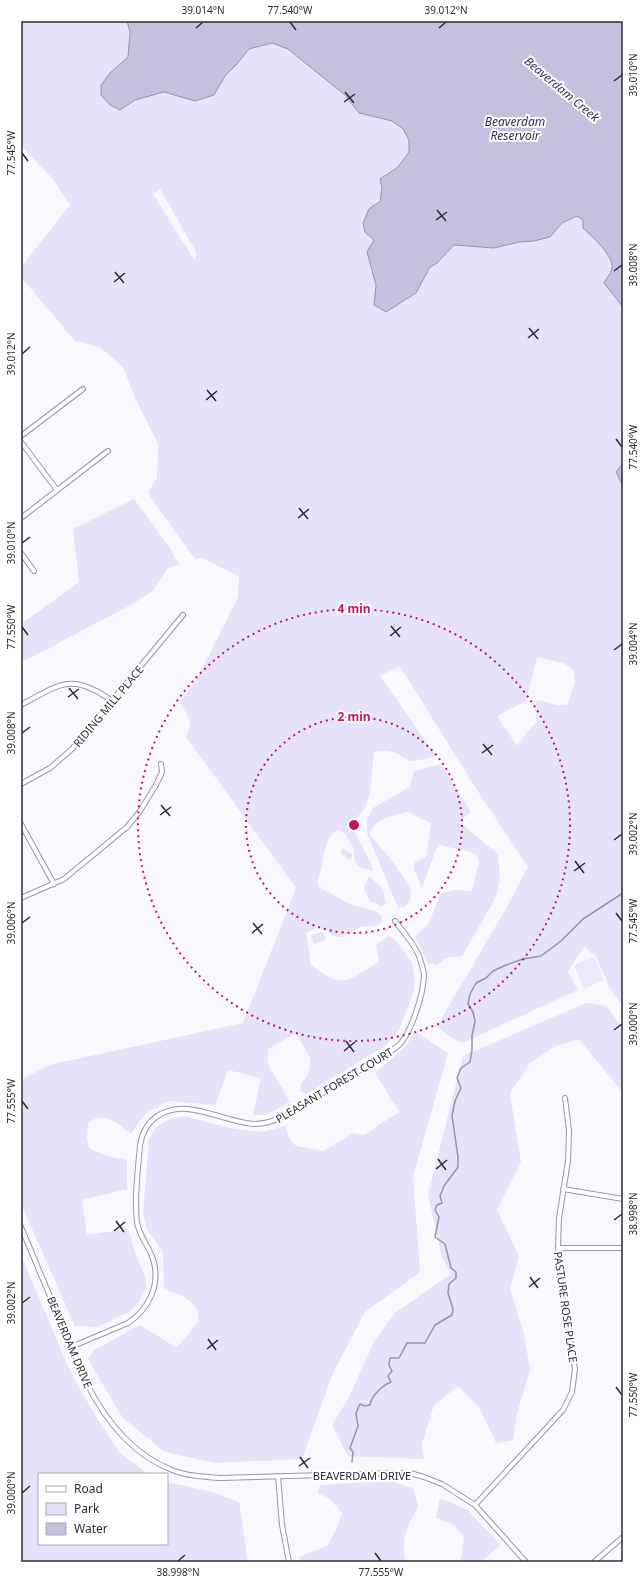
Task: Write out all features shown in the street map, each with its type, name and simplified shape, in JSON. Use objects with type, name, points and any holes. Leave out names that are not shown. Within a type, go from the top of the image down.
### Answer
[{"type":"street","points":[[21,436],[83,389]]},
{"type":"street","points":[[21,442],[57,490]]},
{"type":"street","points":[[21,518],[108,451]]},
{"type":"street","points":[[21,553],[34,571]]},
{"type":"street","name":"RIDING MILL PLACE","points":[[21,784],[39,775],[62,758],[82,737],[183,614]]},
{"type":"street","points":[[21,705],[50,690],[71,684],[87,686],[112,701]]},
{"type":"street","points":[[21,898],[64,879],[127,827],[140,812],[156,785],[162,772],[161,764]]},
{"type":"street","points":[[21,824],[54,884]]},
{"type":"street","name":"PLEASANT FOREST COURT","points":[[71,1347],[134,1318],[142,1312],[154,1290],[153,1260],[139,1232],[136,1213],[140,1145],[142,1134],[153,1119],[167,1111],[180,1108],[189,1108],[245,1123],[268,1123],[286,1116],[390,1052],[400,1044],[407,1034],[413,1020],[422,990],[424,974],[415,947],[394,921]]},
{"type":"street","name":"PASTURE ROSE PLACE","points":[[475,1505],[563,1410],[572,1392],[575,1369],[559,1274],[558,1248],[559,1218],[568,1161],[569,1131],[565,1098]]},
{"type":"street","points":[[563,1189],[623,1199]]},
{"type":"street","name":"BEAVERDAM DRIVE","points":[[21,1227],[86,1382],[107,1419],[123,1439],[157,1463],[173,1471],[195,1476],[220,1478],[410,1473],[442,1484],[475,1505],[526,1562]]},
{"type":"street","points":[[558,1248],[623,1248]]},
{"type":"street","points":[[278,1476],[282,1525],[289,1562]]},
{"type":"street","points":[[594,1562],[623,1537]]},
{"type":"shaded area","points":[[594,957],[604,980],[584,989],[574,965]]},
{"type":"green space","points":[[21,21],[127,21],[130,32],[128,57],[110,73],[135,100],[165,92],[195,101],[214,95],[225,76],[249,49],[272,43],[288,49],[345,95],[359,113],[392,121],[403,129],[409,140],[409,152],[398,167],[380,179],[382,189],[379,200],[369,209],[365,232],[374,240],[367,252],[376,285],[374,305],[386,312],[416,293],[430,267],[437,263],[454,245],[494,248],[519,242],[534,241],[550,237],[562,223],[577,216],[583,220],[583,228],[602,247],[610,258],[612,269],[604,283],[623,307],[623,463],[616,472],[623,486],[623,1006],[609,988],[595,954],[591,953],[584,946],[568,972],[578,990],[462,1043],[449,1036],[437,1026],[507,907],[528,867],[470,779],[400,666],[380,676],[436,756],[408,761],[397,753],[384,750],[374,752],[370,793],[366,806],[356,819],[353,829],[372,866],[373,871],[361,868],[355,862],[353,847],[349,839],[338,829],[330,837],[326,847],[318,880],[319,887],[348,903],[377,912],[382,917],[382,921],[378,925],[360,927],[341,937],[333,936],[326,930],[316,928],[306,933],[311,965],[331,978],[339,980],[352,978],[379,962],[376,945],[388,936],[394,938],[412,963],[415,979],[413,994],[399,1030],[385,1046],[306,1094],[300,1091],[301,1083],[308,1076],[311,1059],[296,1033],[268,1049],[267,1062],[290,1102],[267,1115],[253,1115],[261,1078],[228,1070],[215,1105],[169,1101],[146,1113],[131,1134],[115,1122],[105,1118],[94,1119],[88,1123],[87,1138],[89,1148],[106,1156],[127,1160],[127,1189],[82,1200],[87,1235],[128,1229],[137,1258],[145,1276],[146,1288],[138,1303],[129,1312],[98,1327],[75,1326],[21,1204],[21,1080],[49,1065],[243,1023],[296,888],[186,737],[190,723],[188,715],[180,702],[199,675],[238,597],[239,576],[202,558],[195,559],[149,495],[148,492],[157,478],[158,444],[136,400],[123,367],[100,347],[75,341],[21,277],[21,267],[70,205],[51,177],[21,146]],"holes":[[[160,189],[196,252],[195,261],[153,194]],[[537,657],[563,663],[574,670],[575,682],[567,705],[557,705],[537,700],[535,706],[537,722],[527,732],[517,746],[497,716],[526,701]]]},
{"type":"green space","points":[[134,499],[168,545],[179,564],[168,568],[153,591],[134,603],[21,663],[21,624],[79,582],[73,529]]},
{"type":"green space","points":[[441,764],[471,812],[459,822],[498,854],[500,880],[496,897],[462,956],[446,958],[437,965],[428,963],[415,937],[429,923],[441,893],[454,890],[472,891],[479,861],[475,853],[438,844],[422,888],[414,869],[415,862],[426,857],[431,823],[407,812],[379,821],[372,829],[370,835],[400,872],[411,892],[411,897],[408,903],[403,908],[398,908],[367,833],[367,820],[373,808],[410,787],[414,771]]},
{"type":"green space","points":[[343,848],[353,855],[350,860],[340,853]]},
{"type":"green space","points":[[369,876],[383,889],[386,904],[381,906],[370,901],[364,889]]},
{"type":"green space","points":[[323,932],[326,940],[314,944],[311,935]]},
{"type":"green space","points":[[586,1003],[607,1006],[623,1029],[623,1093],[579,1039],[556,1046],[530,1063],[510,1093],[521,1162],[497,1210],[519,1256],[510,1289],[524,1334],[530,1370],[517,1413],[513,1440],[496,1443],[479,1407],[458,1386],[434,1405],[422,1444],[424,1459],[348,1456],[332,1425],[348,1399],[374,1342],[395,1313],[451,1274],[442,1257],[428,1195],[463,1056]]},
{"type":"green space","points":[[415,1031],[448,1053],[413,1177],[420,1272],[365,1312],[333,1373],[302,1459],[215,1463],[165,1452],[122,1417],[88,1359],[94,1350],[140,1325],[177,1348],[198,1320],[198,1313],[192,1303],[164,1288],[163,1254],[147,1230],[143,1214],[149,1139],[157,1126],[170,1119],[184,1116],[230,1128],[262,1132],[286,1126],[289,1138],[296,1146],[323,1151],[353,1133],[364,1135],[399,1112],[375,1073],[406,1046]]},
{"type":"green space","points":[[21,1255],[69,1369],[95,1415],[119,1452],[147,1473],[38,1473],[38,1545],[168,1545],[168,1482],[212,1492],[239,1502],[248,1562],[21,1562]]},
{"type":"green space","points":[[391,1481],[413,1488],[418,1506],[404,1539],[404,1554],[406,1562],[300,1562],[299,1557],[327,1546],[336,1530],[342,1513],[330,1499],[318,1493],[320,1485]]},
{"type":"green space","points":[[440,1498],[468,1510],[500,1545],[481,1562],[460,1562],[464,1536],[454,1525],[436,1518]]},
{"type":"water","name":"Beaverdam Reservoir","points":[[127,21],[623,21],[623,307],[604,283],[612,269],[610,258],[602,247],[583,228],[583,220],[577,216],[562,223],[550,237],[534,241],[519,242],[494,248],[454,245],[437,263],[430,267],[416,293],[386,312],[374,305],[376,285],[367,252],[374,240],[365,232],[363,223],[369,209],[380,201],[382,188],[380,179],[398,167],[409,152],[409,140],[403,129],[392,121],[359,113],[345,95],[288,49],[272,43],[249,49],[225,76],[214,95],[195,101],[164,92],[135,100],[120,110],[110,105],[101,95],[101,85],[110,73],[128,57],[130,32]]},
{"type":"water","points":[[623,463],[623,486],[616,472]]},
{"type":"waterway","points":[[352,1462],[353,1452],[350,1448],[358,1426],[356,1413],[360,1404],[364,1406],[370,1405],[378,1391],[391,1382],[388,1376],[392,1371],[389,1365],[390,1358],[399,1358],[407,1343],[425,1343],[435,1325],[452,1315],[453,1309],[448,1293],[449,1284],[456,1278],[456,1272],[451,1268],[445,1244],[435,1237],[439,1217],[435,1210],[437,1205],[442,1203],[440,1196],[444,1186],[458,1167],[452,1116],[455,1101],[461,1088],[457,1078],[461,1068],[470,1062],[472,1050],[472,1036],[475,1021],[473,1012],[468,1004],[470,994],[476,983],[486,978],[493,971],[523,959],[541,956],[561,941],[583,919],[623,893]]},
{"type":"water label","name":"Beaverdam Creek","points":[[562,89]]}]
